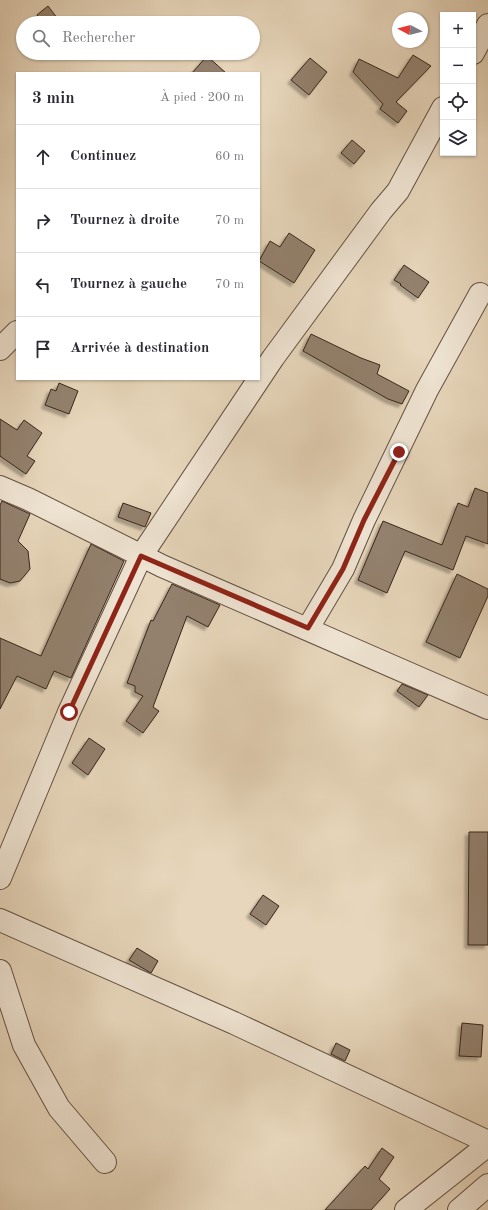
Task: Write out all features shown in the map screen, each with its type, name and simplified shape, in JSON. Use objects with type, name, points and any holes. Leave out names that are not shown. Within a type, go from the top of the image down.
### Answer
[{"type":"street","points":[[476,48],[488,25]]},
{"type":"street","points":[[260,378],[381,211],[398,191],[440,114]]},
{"type":"street","points":[[308,628],[343,569],[364,520],[427,390],[480,294]]},
{"type":"street","points":[[0,349],[16,333]]},
{"type":"street","points":[[0,878],[69,712],[141,556],[258,380]]},
{"type":"street","points":[[0,487],[28,499],[141,556],[488,708]]},
{"type":"street","points":[[0,920],[234,1022],[488,1143],[406,1210]]},
{"type":"street","points":[[0,971],[24,1045],[59,1108],[105,1162]]},
{"type":"street","points":[[459,1210],[488,1185]]},
{"type":"building","points":[[48,6],[56,16],[38,16],[37,15]]},
{"type":"building","points":[[413,55],[431,66],[396,102],[407,111],[398,123],[380,109],[383,104],[353,72],[359,59],[398,78]]},
{"type":"building","points":[[310,58],[327,72],[309,95],[291,80]]},
{"type":"building","points":[[203,60],[211,60],[225,72],[193,72]]},
{"type":"building","points":[[352,140],[365,151],[354,164],[341,153]]},
{"type":"building","points":[[289,233],[315,250],[294,283],[260,262],[270,241],[280,247]]},
{"type":"building","points":[[404,265],[429,282],[418,298],[394,280]]},
{"type":"building","points":[[311,334],[361,358],[380,365],[377,374],[409,391],[402,404],[388,399],[303,351]]},
{"type":"building","points":[[59,383],[78,391],[69,414],[45,405],[51,389],[56,391]]},
{"type":"building","points":[[0,419],[17,430],[24,420],[42,433],[27,456],[35,461],[26,474],[0,456]]},
{"type":"building","points":[[475,488],[488,493],[488,544],[466,536],[453,570],[405,551],[387,593],[358,580],[383,521],[442,545],[458,503],[468,507]]},
{"type":"building","points":[[2,501],[30,514],[18,541],[28,551],[30,569],[20,581],[10,583],[0,579],[0,505]]},
{"type":"building","points":[[123,503],[151,513],[145,527],[118,517]]},
{"type":"building","points":[[91,544],[124,561],[71,678],[54,671],[46,689],[17,676],[0,709],[0,638],[41,656]]},
{"type":"building","points":[[457,574],[488,589],[488,596],[460,658],[426,642]]},
{"type":"building","points":[[172,584],[220,605],[208,627],[187,616],[153,707],[159,711],[143,733],[126,721],[143,696],[135,692],[135,686],[127,683],[151,620],[153,621]]},
{"type":"building","points":[[402,684],[428,695],[419,707],[397,691]]},
{"type":"building","points":[[89,738],[105,749],[88,775],[72,763]]},
{"type":"building","points":[[469,832],[488,832],[488,945],[468,945]]},
{"type":"building","points":[[263,895],[279,906],[266,925],[250,914]]},
{"type":"building","points":[[137,948],[158,961],[151,973],[129,960]]},
{"type":"building","points":[[462,1023],[483,1025],[481,1057],[459,1056]]},
{"type":"building","points":[[336,1043],[350,1050],[345,1061],[331,1054]]},
{"type":"building","points":[[382,1148],[394,1157],[379,1179],[390,1189],[371,1210],[325,1210],[365,1166],[368,1169]]},
{"type":"route","points":[[69,712],[141,556],[308,628],[343,569],[364,520],[399,452]]}]
